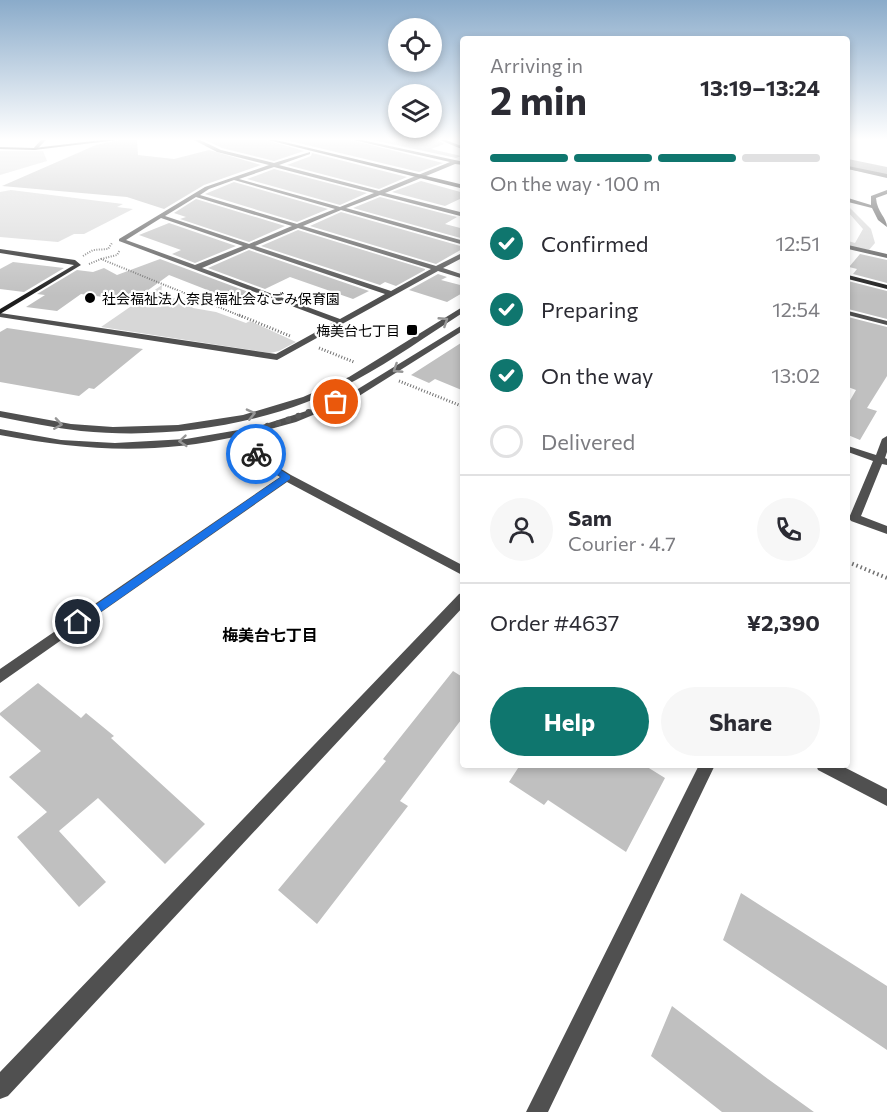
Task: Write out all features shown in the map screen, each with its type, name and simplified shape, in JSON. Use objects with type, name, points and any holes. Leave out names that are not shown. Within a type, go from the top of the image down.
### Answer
[{"type":"street","points":[[121,240],[202,192]]},
{"type":"street","points":[[284,192],[460,242]]},
{"type":"street","points":[[376,192],[460,213]]},
{"type":"street","points":[[887,192],[873,197],[875,213],[887,225]]},
{"type":"street","points":[[195,268],[380,193]]},
{"type":"street","points":[[195,195],[460,276]]},
{"type":"street","points":[[850,201],[873,207]]},
{"type":"street","points":[[160,216],[391,294]]},
{"type":"street","points":[[121,240],[340,322]]},
{"type":"street","points":[[850,247],[887,256]]},
{"type":"street","points":[[0,251],[75,261],[78,265],[0,314]]},
{"type":"street","points":[[0,314],[277,357],[460,256]]},
{"type":"street","points":[[850,278],[887,287]]},
{"type":"street","points":[[0,414],[82,428],[125,430],[184,426],[263,412],[298,401],[349,380],[460,311]]},
{"type":"street","points":[[850,315],[887,323]]},
{"type":"street","points":[[0,432],[82,445],[140,446],[241,432],[279,423],[353,395],[460,328]]},
{"type":"street","points":[[241,432],[261,460],[287,477],[460,570]]},
{"type":"street","points":[[887,439],[883,460],[855,518],[887,530]]},
{"type":"street","points":[[850,450],[883,460]]},
{"type":"street","points":[[0,676],[287,477]]},
{"type":"street","points":[[0,1089],[460,601]]},
{"type":"street","points":[[537,1112],[706,768]]},
{"type":"street","points":[[830,768],[887,798]]},
{"type":"path","points":[[83,256],[93,250],[108,249],[110,245],[121,240]]},
{"type":"path","points":[[82,268],[119,253],[121,249],[110,245]]},
{"type":"path","points":[[101,259],[303,342],[333,352],[360,365]]},
{"type":"path","points":[[396,380],[460,405]]},
{"type":"path","points":[[850,563],[887,578]]},
{"type":"shaded area","points":[[0,192],[26,192],[123,204],[117,207],[133,209],[84,234],[74,234],[58,242],[0,237]]},
{"type":"shaded area","points":[[850,208],[871,229],[875,243],[869,250],[850,246],[850,242],[855,243],[863,229],[850,214]]},
{"type":"shaded area","points":[[162,285],[161,296],[184,300],[193,308],[216,312],[246,323],[250,321],[296,342],[270,353],[101,327]]},
{"type":"building","points":[[69,192],[193,192],[164,209],[127,197]]},
{"type":"building","points":[[210,192],[268,192],[328,209],[297,222],[205,194]]},
{"type":"building","points":[[293,192],[367,193],[340,205]]},
{"type":"building","points":[[392,192],[460,192],[460,199],[445,206]]},
{"type":"building","points":[[380,197],[457,217],[445,224],[460,228],[460,238],[353,208]]},
{"type":"building","points":[[196,199],[285,226],[249,242],[180,219],[186,217],[174,213]]},
{"type":"building","points":[[341,212],[460,246],[460,250],[436,264],[310,226]]},
{"type":"building","points":[[169,223],[236,246],[195,263],[172,254],[181,250],[139,235]]},
{"type":"building","points":[[298,230],[425,270],[396,286],[385,282],[380,285],[261,246]]},
{"type":"building","points":[[249,250],[369,291],[353,299],[290,277],[265,289],[208,268]]},
{"type":"building","points":[[860,254],[887,260],[887,283],[853,274],[857,269],[850,266]]},
{"type":"building","points":[[160,259],[254,294],[238,302],[169,275],[133,301],[81,294],[57,311],[26,307],[45,295],[37,294],[77,270],[93,272],[104,268],[117,275]]},
{"type":"building","points":[[13,262],[64,268],[24,292],[0,289],[0,269]]},
{"type":"building","points":[[438,274],[447,277],[441,280],[460,285],[460,294],[447,302],[409,290]]},
{"type":"building","points":[[850,282],[887,291],[887,319],[850,310]]},
{"type":"building","points":[[850,318],[887,327],[887,376],[867,408],[877,411],[860,440],[850,436],[850,400],[856,390],[850,388]]},
{"type":"building","points":[[7,328],[143,349],[94,389],[89,388],[79,396],[0,382],[0,332]]},
{"type":"building","points":[[460,344],[460,389],[435,379],[429,383],[411,375]]},
{"type":"building","points":[[453,671],[460,675],[460,721],[400,801],[408,806],[317,924],[278,890],[386,761],[383,759]]},
{"type":"building","points":[[38,683],[81,718],[86,713],[114,736],[111,738],[205,824],[165,864],[98,798],[59,831],[106,882],[79,907],[17,837],[47,812],[9,777],[41,751],[0,713]]},
{"type":"building","points":[[518,768],[649,768],[665,778],[626,852],[548,800],[544,805],[509,782]]},
{"type":"building","points":[[741,893],[887,986],[887,1050],[723,940]]},
{"type":"building","points":[[672,1006],[814,1112],[722,1112],[651,1056]]},
{"type":"way so far","points":[[256,454],[241,432],[279,423],[336,402]]},
{"type":"place","name":"社会福祉法人奈良福祉会なごみ保育園","points":[[90,298]]},
{"type":"place","name":"梅美台七丁目","points":[[412,330]]},
{"type":"district","name":"梅美台七丁目","points":[[270,634]]},
{"type":"route","points":[[78,622],[287,477],[261,460],[256,454]]}]
